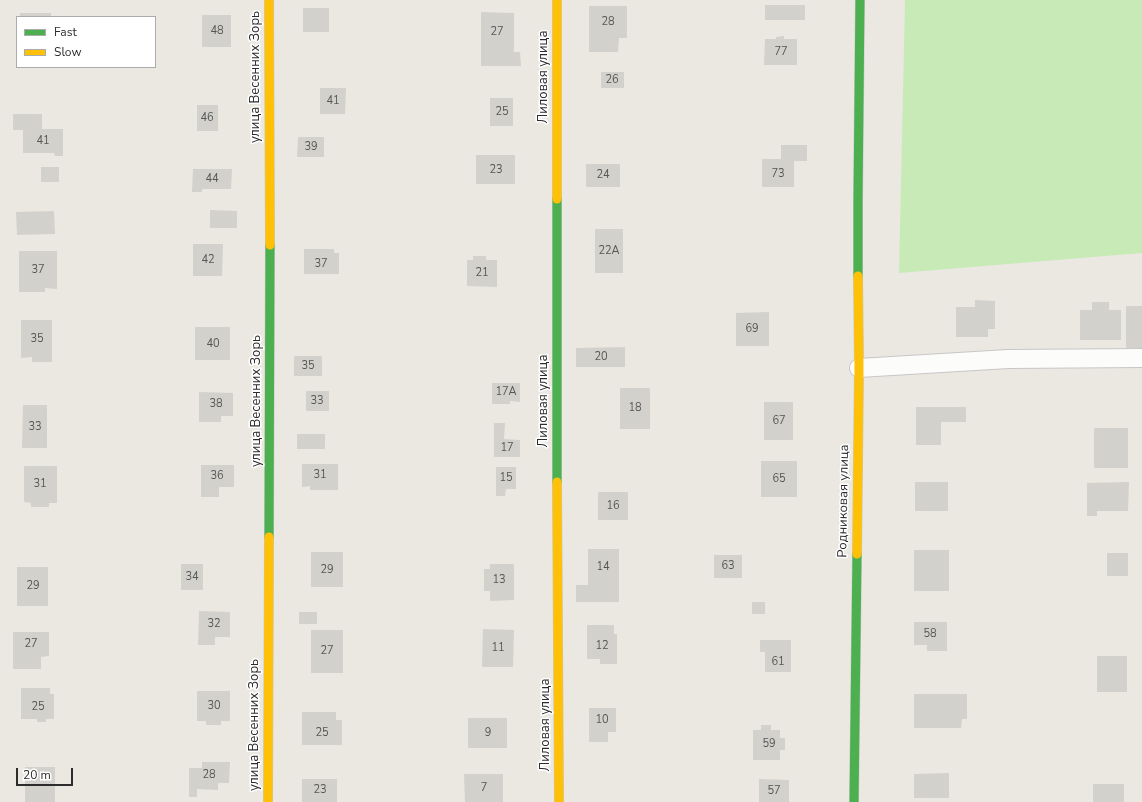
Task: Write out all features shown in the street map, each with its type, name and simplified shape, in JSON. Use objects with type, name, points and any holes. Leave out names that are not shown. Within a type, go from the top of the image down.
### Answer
[{"type":"street","name":"улица Весенних Зорь","points":[[268,0],[270,344],[268,802]]},
{"type":"street","name":"Лиловая улица","points":[[557,0],[556,411],[559,802]]},
{"type":"street","name":"Родниковая улица","points":[[854,802],[859,368],[858,200],[860,0]]},
{"type":"street","points":[[859,368],[1008,359],[1142,358]]},
{"type":"green space","points":[[905,0],[1142,0],[1142,253],[899,273]]},
{"type":"building","points":[[765,5],[805,5],[805,20],[765,20]]},
{"type":"building","points":[[589,6],[627,6],[627,38],[619,38],[618,52],[589,52]]},
{"type":"building","points":[[303,8],[329,8],[329,32],[303,32]]},
{"type":"building","points":[[481,12],[514,13],[514,52],[520,52],[521,66],[481,66]]},
{"type":"building","points":[[20,13],[51,13],[51,16],[20,16]]},
{"type":"building","points":[[202,15],[231,15],[231,47],[202,47]]},
{"type":"building","points":[[784,36],[784,39],[797,39],[797,65],[764,65],[765,39],[776,39],[776,37]]},
{"type":"building","points":[[601,72],[624,72],[624,88],[601,88]]},
{"type":"building","points":[[320,88],[346,88],[345,114],[320,114]]},
{"type":"building","points":[[490,98],[513,98],[513,126],[490,126]]},
{"type":"building","points":[[197,105],[218,105],[218,131],[197,131]]},
{"type":"building","points":[[13,114],[42,114],[42,129],[63,129],[63,156],[55,156],[54,153],[23,153],[23,130],[13,130]]},
{"type":"building","points":[[298,137],[324,137],[324,157],[297,157]]},
{"type":"building","points":[[781,145],[807,145],[807,161],[794,161],[794,187],[762,187],[762,159],[781,159]]},
{"type":"building","points":[[476,155],[515,155],[515,184],[476,184]]},
{"type":"building","points":[[586,164],[620,164],[620,187],[586,187]]},
{"type":"building","points":[[41,167],[59,167],[59,182],[41,182]]},
{"type":"building","points":[[193,169],[232,169],[231,189],[202,189],[202,192],[192,192]]},
{"type":"building","points":[[210,210],[237,211],[237,228],[210,228]]},
{"type":"building","points":[[54,211],[55,234],[17,235],[16,212]]},
{"type":"building","points":[[595,229],[623,229],[623,273],[595,273]]},
{"type":"building","points":[[193,244],[223,244],[222,276],[193,276]]},
{"type":"building","points":[[304,249],[334,249],[334,253],[339,253],[339,274],[304,274]]},
{"type":"building","points":[[19,251],[57,251],[57,289],[45,288],[45,292],[19,292]]},
{"type":"building","points":[[473,256],[486,256],[486,260],[497,260],[497,287],[467,286],[467,260],[473,260]]},
{"type":"building","points":[[975,300],[995,301],[995,329],[988,329],[988,337],[956,337],[956,307],[975,307]]},
{"type":"building","points":[[1092,302],[1109,302],[1109,310],[1121,310],[1121,340],[1080,340],[1080,310],[1092,310]]},
{"type":"building","points":[[1126,306],[1142,306],[1142,348],[1126,348]]},
{"type":"building","points":[[769,312],[769,346],[736,346],[736,313]]},
{"type":"building","points":[[21,320],[52,320],[52,362],[32,362],[32,357],[21,358]]},
{"type":"building","points":[[195,327],[230,327],[230,360],[195,360]]},
{"type":"building","points":[[625,347],[625,367],[576,367],[576,348]]},
{"type":"building","points":[[294,356],[322,356],[322,376],[294,376]]},
{"type":"building","points":[[492,383],[520,383],[520,402],[510,401],[510,404],[492,404]]},
{"type":"building","points":[[620,388],[650,388],[650,429],[620,429]]},
{"type":"building","points":[[306,391],[329,391],[329,411],[306,411]]},
{"type":"building","points":[[199,392],[233,393],[233,416],[221,416],[221,422],[199,422]]},
{"type":"building","points":[[764,402],[793,402],[793,440],[764,440]]},
{"type":"building","points":[[23,405],[47,405],[47,448],[22,448]]},
{"type":"building","points":[[916,407],[966,407],[966,422],[941,422],[941,445],[916,445]]},
{"type":"building","points":[[494,423],[505,423],[504,439],[520,440],[520,457],[494,457]]},
{"type":"building","points":[[1094,428],[1128,428],[1128,468],[1094,468]]},
{"type":"building","points":[[297,434],[325,434],[325,449],[297,449]]},
{"type":"building","points":[[761,461],[797,461],[797,497],[761,497]]},
{"type":"building","points":[[302,464],[338,464],[338,490],[310,490],[310,486],[302,487]]},
{"type":"building","points":[[201,465],[234,465],[234,487],[219,487],[219,497],[201,497]]},
{"type":"building","points":[[24,466],[57,466],[57,503],[49,503],[49,507],[31,507],[31,503],[24,502]]},
{"type":"building","points":[[496,467],[516,467],[516,489],[506,489],[505,496],[496,496]]},
{"type":"building","points":[[915,482],[948,482],[948,511],[915,511]]},
{"type":"building","points":[[1129,482],[1128,511],[1097,511],[1097,516],[1087,516],[1087,483]]},
{"type":"building","points":[[598,492],[628,492],[628,520],[598,520]]},
{"type":"building","points":[[588,549],[619,549],[619,602],[576,602],[576,585],[588,585]]},
{"type":"building","points":[[914,550],[949,550],[949,591],[914,591]]},
{"type":"building","points":[[311,552],[343,552],[343,587],[311,587]]},
{"type":"building","points":[[1107,553],[1128,553],[1128,576],[1107,576]]},
{"type":"building","points":[[714,555],[742,555],[742,578],[714,578]]},
{"type":"building","points":[[181,564],[203,564],[203,590],[181,590]]},
{"type":"building","points":[[490,564],[514,564],[514,600],[490,601],[490,591],[484,591],[484,569],[490,569]]},
{"type":"building","points":[[17,567],[48,567],[48,606],[17,606]]},
{"type":"building","points":[[752,602],[765,602],[765,614],[752,614]]},
{"type":"building","points":[[199,611],[230,612],[230,637],[215,637],[215,645],[198,645]]},
{"type":"building","points":[[299,612],[317,612],[317,624],[299,624]]},
{"type":"building","points":[[914,622],[947,622],[947,651],[927,651],[927,645],[914,645]]},
{"type":"building","points":[[587,625],[614,625],[614,634],[617,634],[617,664],[600,664],[600,659],[587,659]]},
{"type":"building","points":[[483,629],[514,630],[513,667],[482,667]]},
{"type":"building","points":[[311,630],[343,630],[343,673],[311,673]]},
{"type":"building","points":[[13,632],[49,632],[49,656],[41,657],[41,669],[13,669]]},
{"type":"building","points":[[760,640],[791,640],[791,672],[765,672],[765,652],[760,652]]},
{"type":"building","points":[[1097,656],[1127,656],[1127,692],[1097,692]]},
{"type":"building","points":[[21,688],[50,688],[50,694],[54,694],[54,719],[46,719],[46,722],[37,722],[37,719],[21,719]]},
{"type":"building","points":[[197,691],[230,691],[230,721],[221,721],[221,725],[206,725],[206,721],[197,721]]},
{"type":"building","points":[[914,694],[967,694],[967,719],[962,719],[961,728],[914,728]]},
{"type":"building","points":[[589,708],[616,708],[616,732],[608,732],[608,742],[589,742]]},
{"type":"building","points":[[302,712],[336,712],[336,720],[342,720],[342,745],[302,745]]},
{"type":"building","points":[[468,718],[507,718],[507,748],[468,748]]},
{"type":"building","points":[[761,725],[771,725],[771,730],[780,730],[780,738],[785,738],[785,750],[780,750],[780,760],[753,760],[753,730],[761,730]]},
{"type":"building","points":[[202,762],[230,762],[229,783],[218,783],[218,790],[197,789],[197,797],[189,797],[189,768],[202,768]]},
{"type":"building","points":[[25,767],[55,767],[55,802],[25,802]]},
{"type":"building","points":[[949,773],[949,798],[914,798],[914,774]]},
{"type":"building","points":[[464,774],[503,774],[503,802],[465,802]]},
{"type":"building","points":[[302,779],[337,779],[337,802],[302,802]]},
{"type":"building","points":[[759,779],[789,780],[789,802],[759,802]]},
{"type":"building","points":[[1093,784],[1124,784],[1124,802],[1093,802]]},
{"type":"traffic: fast","points":[[858,276],[860,0]]},
{"type":"traffic: fast","points":[[557,199],[557,482]]},
{"type":"traffic: fast","points":[[269,537],[270,245]]},
{"type":"traffic: fast","points":[[854,802],[857,554]]},
{"type":"traffic: slow","points":[[269,0],[270,245]]},
{"type":"traffic: slow","points":[[557,0],[557,199]]},
{"type":"traffic: slow","points":[[857,554],[859,368],[858,276]]},
{"type":"traffic: slow","points":[[557,482],[559,802]]},
{"type":"traffic: slow","points":[[268,802],[269,537]]}]
